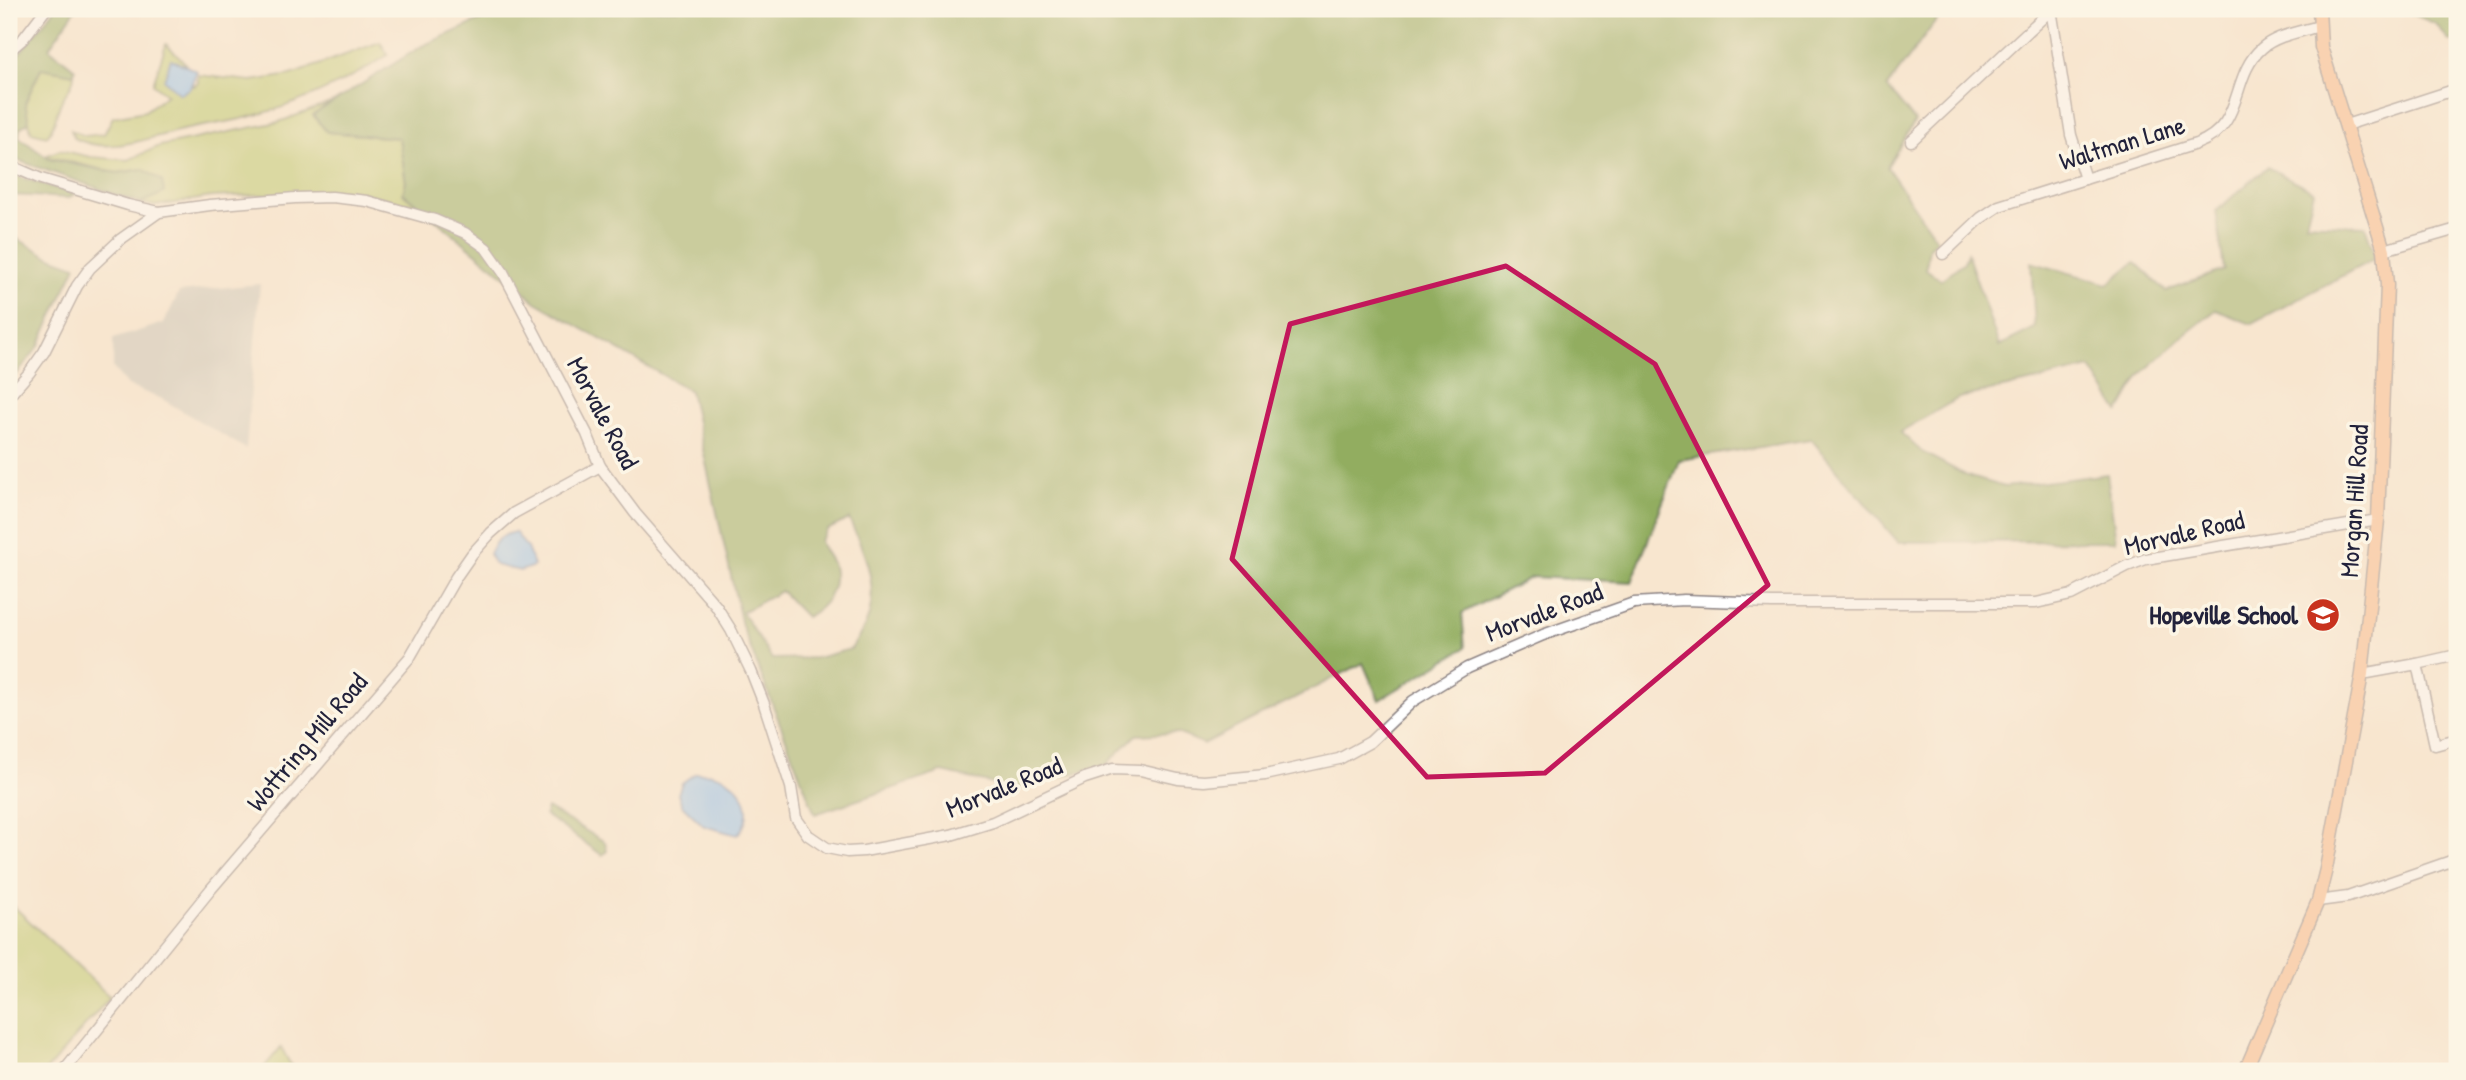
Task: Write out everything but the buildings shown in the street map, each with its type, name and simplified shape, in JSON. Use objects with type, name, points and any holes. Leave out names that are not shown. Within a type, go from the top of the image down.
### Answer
[{"type":"main road","name":"Morgan Hill Road","points":[[2245,1071],[2318,901],[2334,836],[2362,674],[2378,520],[2388,312],[2384,250],[2321,47],[2319,9]]},
{"type":"street","points":[[9,51],[23,39],[46,9]]},
{"type":"street","points":[[1911,141],[2051,9]]},
{"type":"street","points":[[2051,9],[2073,141],[2085,178]]},
{"type":"street","name":"Waltman Lane","points":[[1943,254],[1994,209],[2210,138],[2230,116],[2246,70],[2257,52],[2274,40],[2319,26]]},
{"type":"street","points":[[2346,125],[2457,89]]},
{"type":"street","points":[[9,164],[41,179],[159,212]]},
{"type":"street","name":"Morvale Road","points":[[9,396],[44,352],[90,268],[121,239],[159,212],[252,201],[332,197],[367,201],[435,220],[465,233],[486,248],[503,272],[587,434],[600,466],[635,513],[716,606],[731,630],[751,671],[788,774],[796,818],[808,835],[821,844],[847,852],[951,835],[976,828],[1085,778],[1113,769],[1140,770],[1178,779],[1203,781],[1265,775],[1339,759],[1370,742],[1413,701],[1467,668],[1543,635],[1634,603],[1685,600],[1772,603],[2036,603],[2071,595],[2146,559],[2378,520]]},
{"type":"street","points":[[2384,250],[2457,229]]},
{"type":"street","name":"Wottring Mill Road","points":[[64,1071],[211,889],[410,657],[472,554],[514,513],[600,466]]},
{"type":"street","points":[[2362,674],[2457,654]]},
{"type":"street","points":[[2417,664],[2435,745],[2457,739]]},
{"type":"street","points":[[2318,901],[2348,897],[2457,859]]},
{"type":"highlighted area","points":[[1506,266],[1655,364],[1768,585],[1545,773],[1427,777],[1232,559],[1290,324]]},
{"type":"shaded area","points":[[260,284],[246,449],[162,399],[128,386],[113,368],[113,339],[164,323],[179,292]]},
{"type":"green space","points":[[55,9],[76,9],[49,48],[75,69],[74,74],[41,68],[25,103],[29,122],[20,128],[19,137],[49,159],[117,173],[143,169],[162,181],[164,193],[140,203],[17,160],[9,154],[9,66]]},
{"type":"green space","points":[[506,9],[1993,9],[1939,17],[1887,87],[1915,121],[1887,167],[1937,240],[1929,247],[1926,269],[1941,280],[1964,262],[1967,253],[1999,346],[2035,328],[2031,262],[2108,284],[2135,262],[2166,291],[2224,270],[2216,211],[2267,167],[2314,191],[2306,223],[2365,226],[2376,258],[2251,324],[2216,310],[2140,375],[2119,412],[2091,368],[1959,398],[1900,432],[1922,452],[1967,476],[2005,487],[2107,474],[2116,541],[1898,542],[1811,439],[1679,460],[1632,582],[1532,577],[1462,613],[1465,648],[1379,700],[1363,663],[1204,744],[1177,733],[1136,735],[1106,765],[1015,789],[942,772],[815,814],[742,626],[690,391],[536,302],[403,193],[406,182],[399,138],[327,132],[313,115],[422,46]],"holes":[[[849,519],[868,566],[872,590],[868,619],[861,633],[851,649],[816,658],[772,659],[742,612],[781,591],[806,617],[820,608],[829,596],[834,582],[832,564],[820,541],[827,530]]]},
{"type":"green space","points":[[2400,9],[2457,9],[2457,41],[2449,41],[2436,24]]},
{"type":"green space","points":[[380,42],[388,55],[371,66],[318,93],[261,114],[126,144],[87,143],[74,138],[71,130],[85,136],[104,134],[113,117],[145,111],[167,95],[153,84],[166,44],[190,72],[194,86],[198,83],[198,75],[251,81],[291,75]]},
{"type":"green space","points":[[42,67],[74,74],[72,84],[47,136],[31,132],[25,103]]},
{"type":"green space","points":[[333,102],[313,115],[327,132],[399,138],[406,182],[403,193],[418,206],[362,193],[327,192],[212,197],[155,206],[140,203],[143,169],[117,173],[45,156],[60,150],[91,157],[128,160],[160,146],[279,122]]},
{"type":"green space","points":[[9,174],[75,194],[68,198],[9,195]]},
{"type":"green space","points":[[9,234],[48,256],[76,266],[39,346],[9,384],[9,345],[16,332],[17,308],[9,287]]},
{"type":"green space","points":[[547,808],[605,842],[607,851],[602,855],[545,815]]},
{"type":"green space","points":[[9,902],[110,997],[46,1071],[9,1071]]},
{"type":"green space","points":[[281,1047],[294,1071],[261,1071]]},
{"type":"water","points":[[171,59],[197,71],[190,88],[180,94],[164,80]]},
{"type":"water","points":[[515,532],[527,548],[534,566],[520,571],[495,565],[489,554],[499,539]]},
{"type":"water","points":[[696,773],[723,777],[739,790],[747,807],[747,817],[737,835],[704,826],[682,805],[678,794],[682,783]]},
{"type":"place","name":"Hopeville School","points":[[2323,615]]}]
